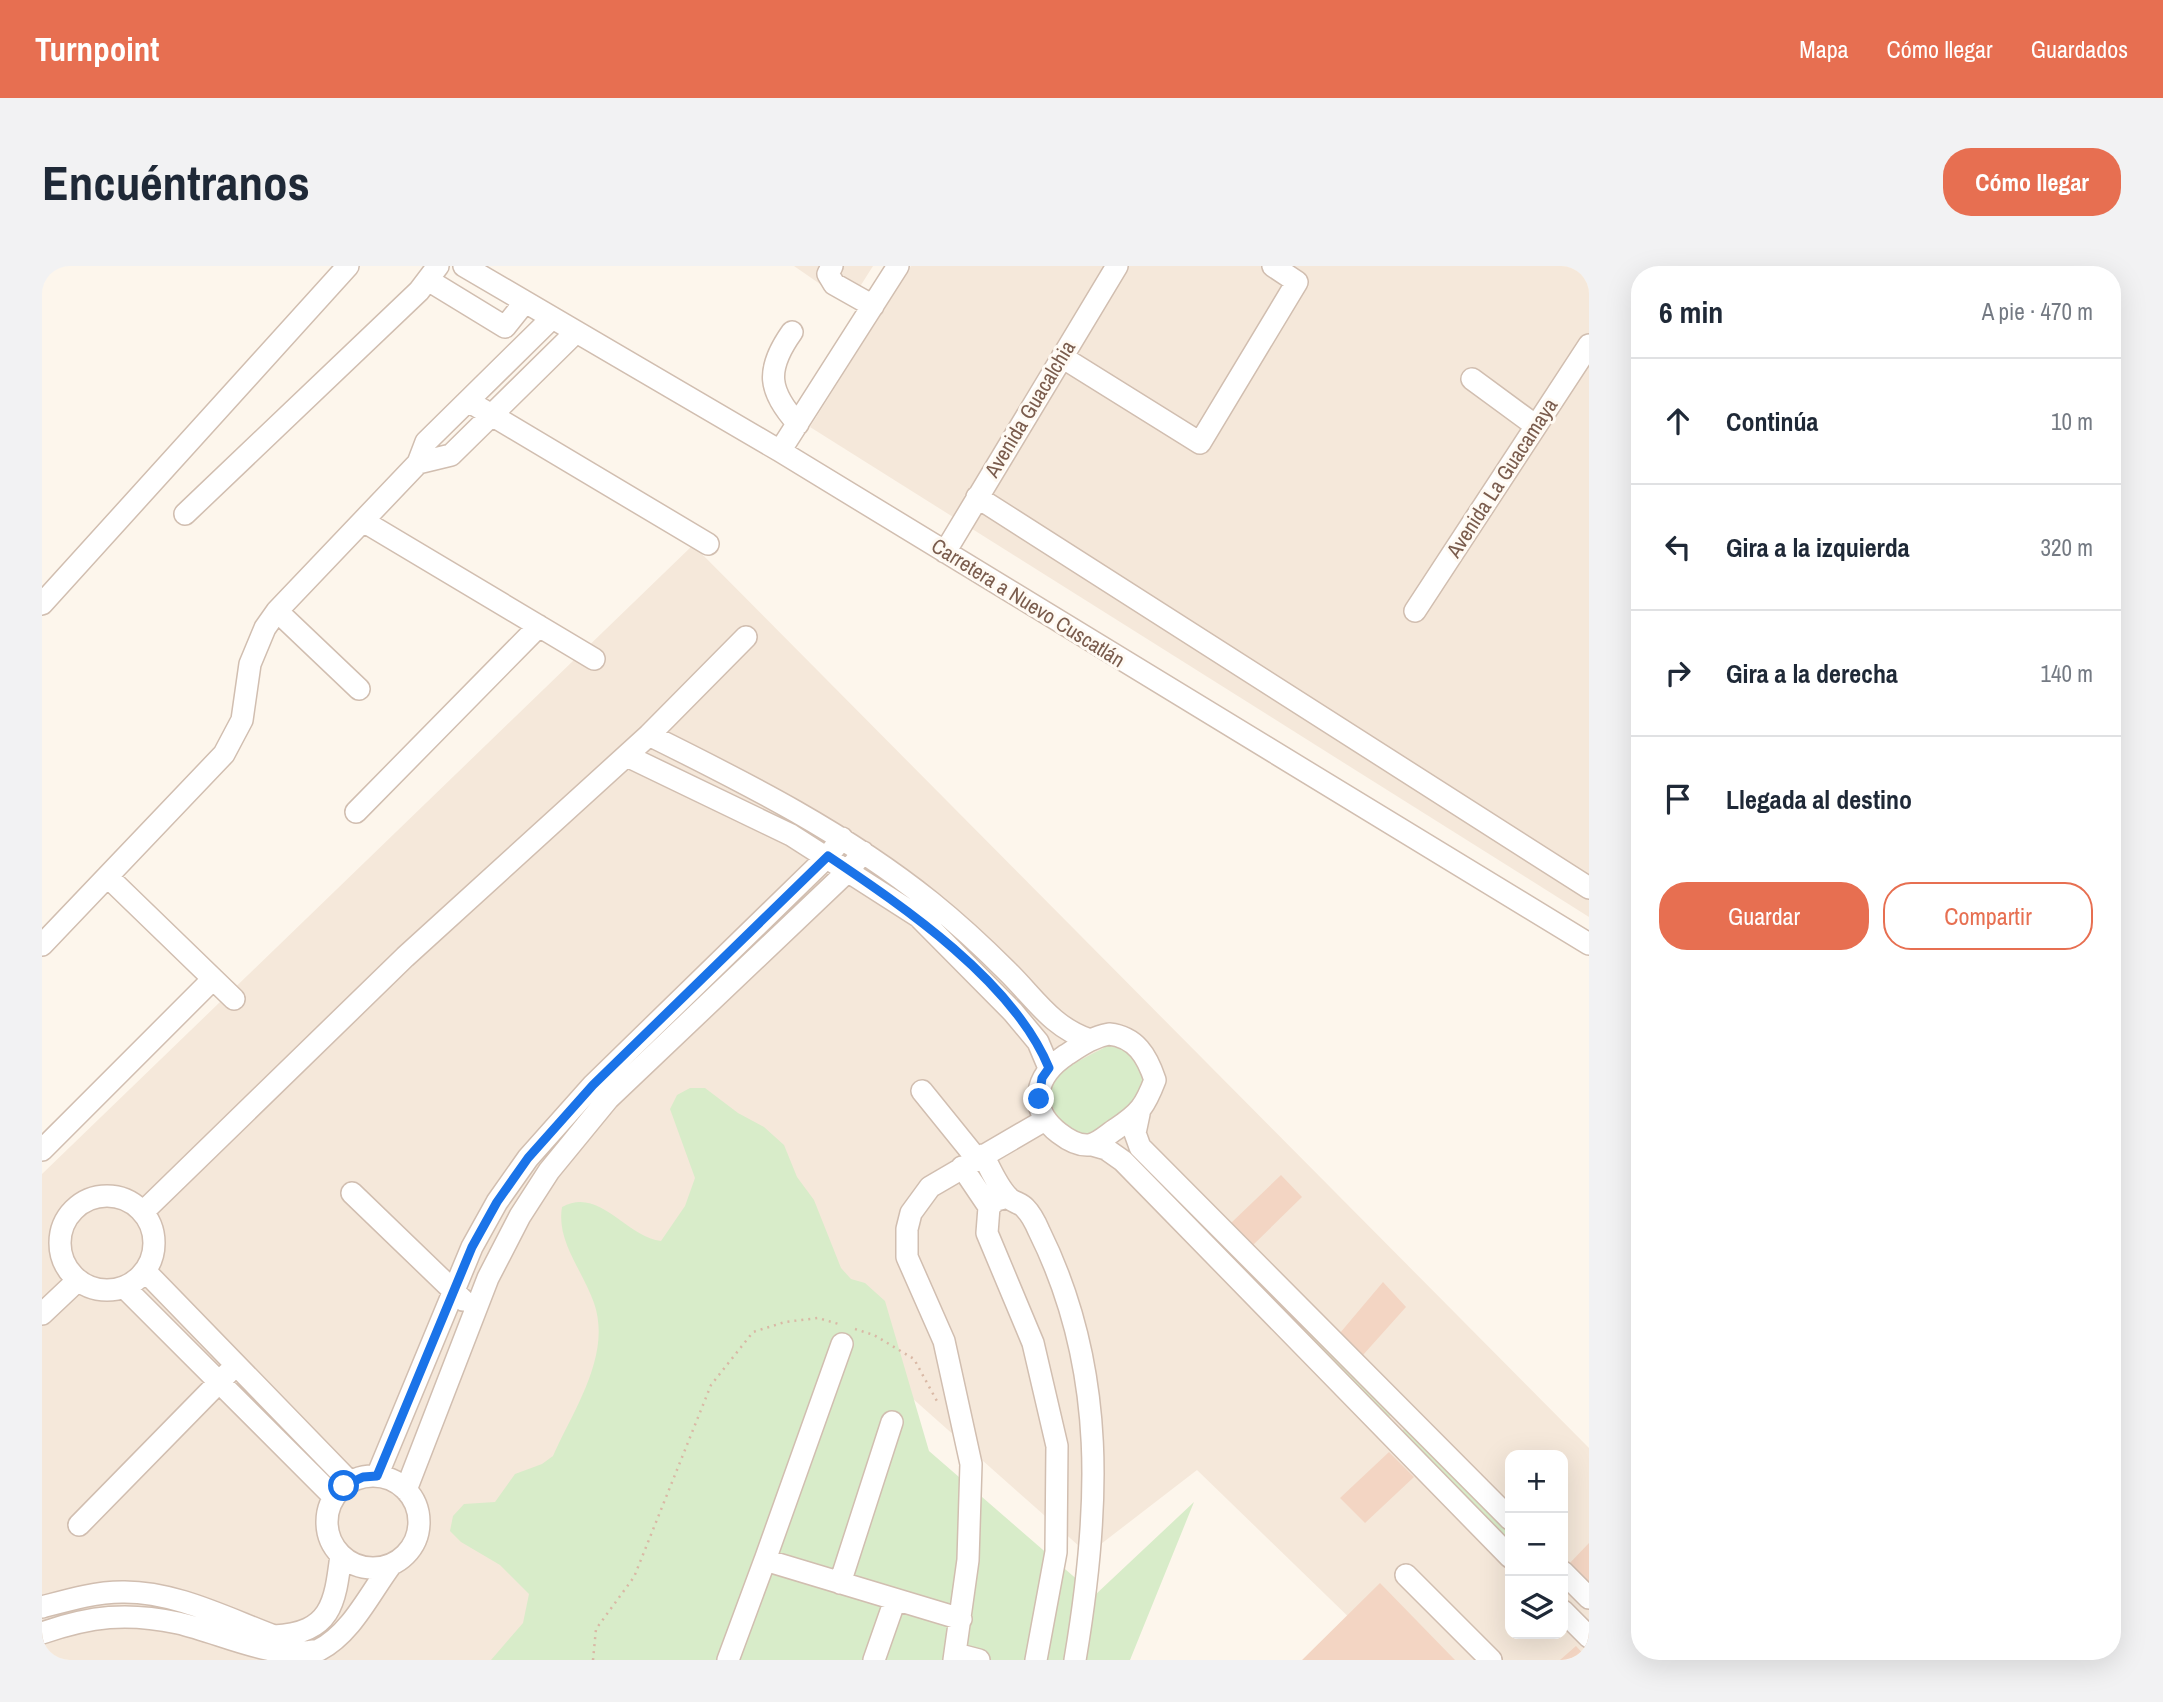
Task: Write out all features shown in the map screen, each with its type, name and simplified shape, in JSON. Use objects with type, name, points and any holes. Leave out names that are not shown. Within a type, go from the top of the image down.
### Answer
[{"type":"street","points":[[42,604],[348,266]]},
{"type":"street","name":"Carretera a Nuevo Cuscatlán","points":[[464,266],[780,451],[1589,944]]},
{"type":"street","points":[[832,266],[828,274],[834,284],[873,306]]},
{"type":"street","points":[[780,451],[898,266]]},
{"type":"street","name":"Avenida Guacalchia","points":[[945,552],[1117,266]]},
{"type":"street","points":[[1062,357],[1200,443],[1297,282],[1273,266]]},
{"type":"street","points":[[185,514],[433,273],[505,327],[525,302]]},
{"type":"street","points":[[42,945],[224,754],[242,720],[256,646],[277,611],[418,463],[426,442],[552,318]]},
{"type":"street","points":[[418,463],[451,456],[576,332]]},
{"type":"street","points":[[792,332],[783,344],[772,375],[773,389],[781,405],[798,424]]},
{"type":"street","name":"Avenida La Guacamaya","points":[[1415,611],[1589,345]]},
{"type":"street","points":[[1472,379],[1536,426]]},
{"type":"street","points":[[468,401],[708,544]]},
{"type":"street","points":[[977,497],[1589,888]]},
{"type":"street","points":[[363,521],[594,659]]},
{"type":"street","points":[[277,611],[359,689]]},
{"type":"street","points":[[356,812],[539,626]]},
{"type":"street","points":[[143,1212],[405,957],[627,756],[746,637]]},
{"type":"street","points":[[649,735],[767,794],[863,852],[932,903],[1007,971],[1053,1022],[1072,1034],[1090,1040]]},
{"type":"street","points":[[627,756],[756,817],[828,856],[919,918],[977,973],[1038,1042],[1049,1068]]},
{"type":"street","points":[[377,1476],[472,1247],[497,1202],[528,1158],[563,1116],[828,856],[842,838]]},
{"type":"street","points":[[406,1490],[474,1311],[520,1216],[579,1130],[726,984],[849,870],[863,852]]},
{"type":"street","points":[[108,877],[233,999]]},
{"type":"street","points":[[42,1150],[213,979]]},
{"type":"street","points":[[1505,1514],[1140,1147],[1135,1133],[1139,1114],[1155,1080],[1149,1062],[1138,1047],[1123,1036],[1109,1034],[1090,1040],[1049,1068],[1039,1089],[1040,1111],[1045,1120],[1070,1140],[1106,1149],[1123,1161],[1505,1552]]},
{"type":"street","points":[[922,1091],[974,1160],[999,1202],[1025,1208],[1039,1230],[1066,1294],[1081,1350],[1093,1444],[1093,1533],[1075,1660]]},
{"type":"street","points":[[1092,1145],[1139,1114]]},
{"type":"street","points":[[979,1660],[955,1657],[968,1560],[971,1464],[944,1341],[907,1257],[907,1229],[911,1213],[930,1187],[1045,1120]]},
{"type":"street","points":[[352,1193],[474,1311]]},
{"type":"street","points":[[108,1196],[127,1200],[143,1212],[154,1241],[153,1252],[145,1271],[124,1287],[105,1290],[78,1280],[65,1265],[60,1246],[62,1227],[72,1210],[89,1199],[108,1196]]},
{"type":"street","points":[[999,1202],[987,1233],[1033,1343],[1057,1446],[1056,1552],[1036,1660]]},
{"type":"street","points":[[145,1271],[350,1482]]},
{"type":"street","points":[[42,1314],[78,1280]]},
{"type":"street","points":[[124,1287],[334,1497]]},
{"type":"street","points":[[728,1660],[842,1344]]},
{"type":"street","points":[[79,1525],[235,1366]]},
{"type":"street","points":[[1384,1429],[1403,1412]]},
{"type":"street","points":[[840,1583],[892,1422]]},
{"type":"street","points":[[1057,1446],[1093,1444]]},
{"type":"street","points":[[42,1633],[104,1616],[141,1618],[178,1623],[216,1634],[272,1659],[298,1659],[321,1650],[343,1633],[391,1565],[409,1552],[419,1532],[418,1509],[406,1490],[397,1483],[377,1476],[350,1482],[334,1497],[328,1514],[328,1531],[341,1555],[364,1567],[391,1565]]},
{"type":"street","points":[[42,1607],[79,1597],[123,1592],[157,1595],[274,1636],[293,1635],[310,1629],[327,1616],[336,1597],[341,1555]]},
{"type":"street","points":[[765,1560],[961,1619]]},
{"type":"street","points":[[1406,1575],[1491,1660]]},
{"type":"street","points":[[1567,1576],[1589,1598]]},
{"type":"street","points":[[873,1660],[895,1600]]},
{"type":"street","points":[[1568,1616],[1589,1637]]},
{"type":"path","points":[[593,1660],[596,1629],[634,1577],[711,1385],[753,1332],[785,1322],[818,1318],[874,1335],[914,1359],[939,1406]]},
{"type":"shaded area","points":[[794,266],[873,266],[849,304]]},
{"type":"shaded area","points":[[911,266],[1589,266],[1589,917],[810,427]]},
{"type":"shaded area","points":[[693,545],[1589,1448],[1589,1660],[1393,1660],[1197,1470],[1088,1554],[885,1374],[557,1660],[42,1660],[42,1174]]},
{"type":"green space","points":[[1107,1046],[1125,1050],[1132,1055],[1142,1073],[1142,1089],[1128,1109],[1098,1129],[1089,1133],[1072,1131],[1056,1114],[1049,1090],[1066,1069]]},
{"type":"green space","points":[[690,1088],[705,1088],[738,1113],[764,1127],[784,1145],[797,1177],[814,1200],[841,1268],[851,1279],[865,1283],[885,1301],[929,1451],[1095,1595],[1194,1502],[1130,1660],[491,1660],[523,1623],[529,1594],[500,1565],[461,1542],[450,1531],[453,1516],[464,1504],[495,1502],[515,1474],[542,1464],[553,1456],[588,1381],[598,1342],[594,1303],[563,1232],[562,1207],[575,1202],[600,1207],[636,1231],[661,1241],[685,1206],[695,1178],[670,1109],[677,1095]]},
{"type":"green space","points":[[1129,1147],[1133,1147],[1394,1412],[1386,1420],[1126,1154]]},
{"type":"green space","points":[[1407,1426],[1505,1527],[1505,1542],[1399,1434]]},
{"type":"building","points":[[1281,1175],[1302,1197],[1253,1245],[1231,1223]]},
{"type":"building","points":[[1383,1282],[1406,1307],[1363,1355],[1340,1333]]},
{"type":"building","points":[[1389,1452],[1414,1477],[1365,1523],[1340,1498]]},
{"type":"building","points":[[1589,1543],[1589,1587],[1568,1565]]},
{"type":"building","points":[[1380,1583],[1455,1660],[1302,1660]]},
{"type":"building","points":[[1576,1646],[1589,1660],[1560,1660]]},
{"type":"route","points":[[344,1486],[363,1477],[377,1476],[472,1247],[497,1202],[528,1158],[593,1085],[828,856],[919,918],[994,990],[1038,1042],[1049,1068],[1042,1078],[1039,1099]]}]
